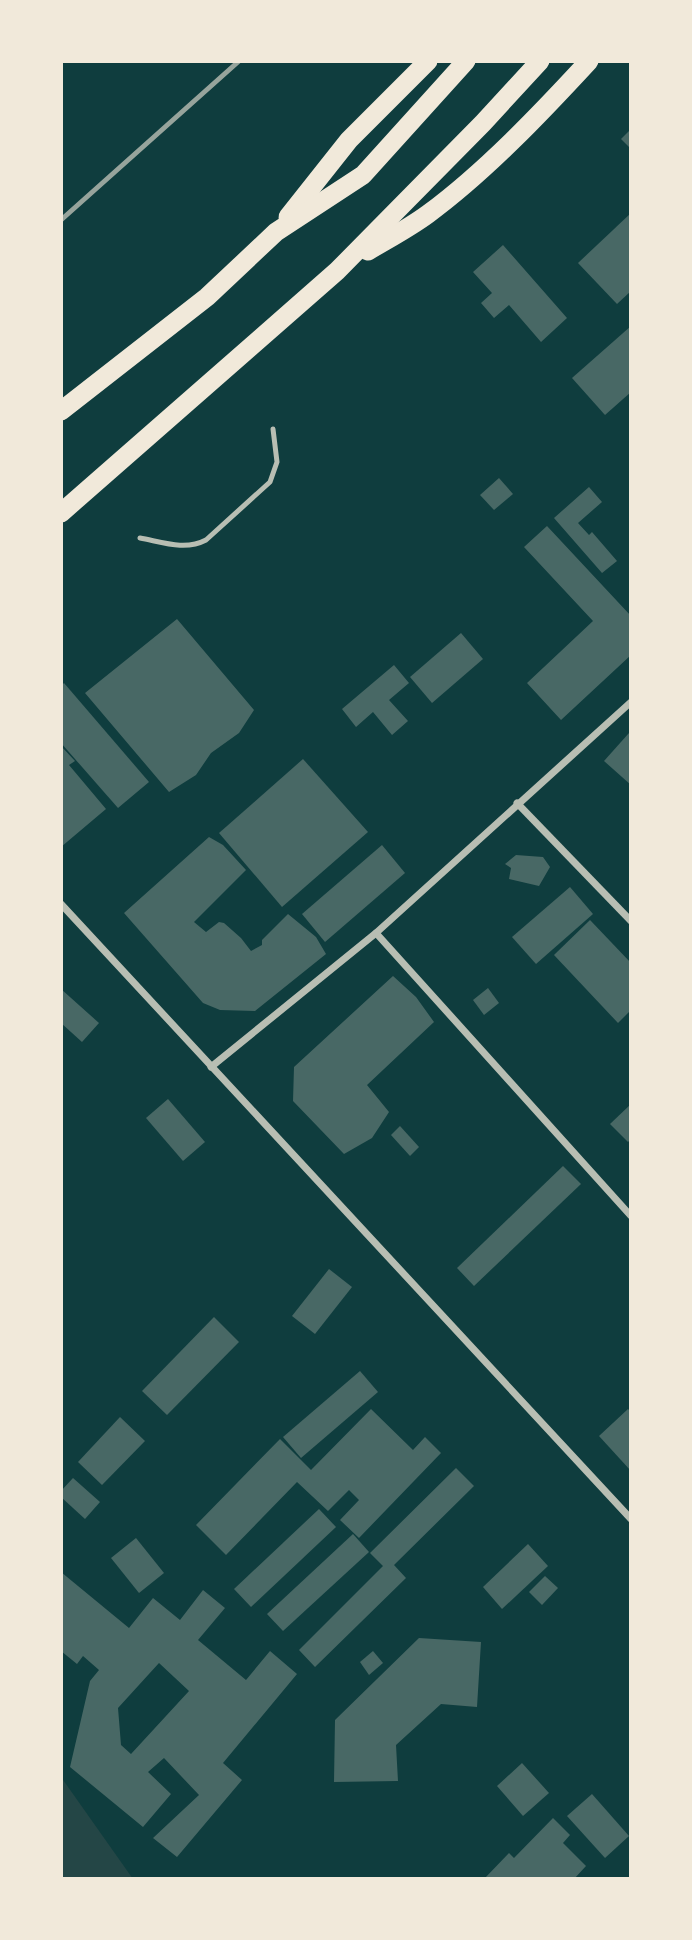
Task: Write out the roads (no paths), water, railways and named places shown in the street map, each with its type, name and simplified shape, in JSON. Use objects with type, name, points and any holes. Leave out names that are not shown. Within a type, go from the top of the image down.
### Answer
[{"type":"highway","points":[[61,411],[206,297],[276,232],[349,141],[428,61]]},
{"type":"highway","points":[[276,232],[363,175],[466,61]]},
{"type":"highway","points":[[61,513],[337,271],[483,123],[540,61]]},
{"type":"highway","points":[[337,271],[428,215],[479,171],[589,61]]},
{"type":"street","points":[[211,1067],[376,933],[631,702]]},
{"type":"street","points":[[517,803],[631,921]]},
{"type":"street","points":[[61,904],[631,1519]]},
{"type":"street","points":[[376,933],[631,1216]]},
{"type":"lane","points":[[139,538],[186,547],[194,547],[206,540],[270,482],[277,462],[273,429]]},
{"type":"railway","points":[[61,220],[239,61]]}]
